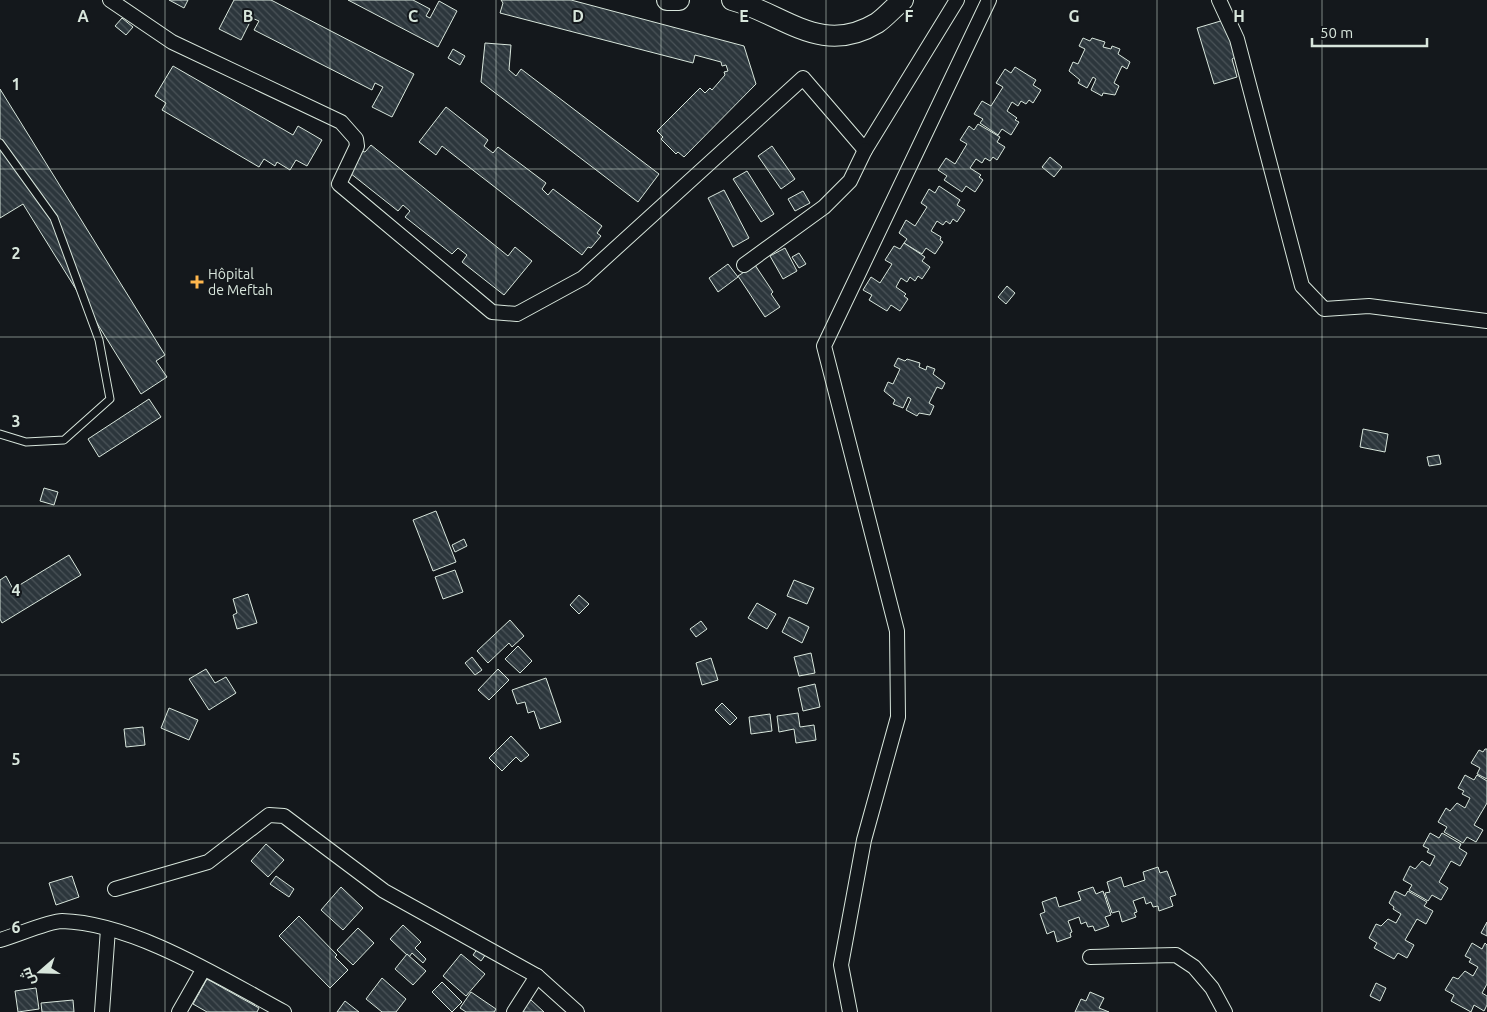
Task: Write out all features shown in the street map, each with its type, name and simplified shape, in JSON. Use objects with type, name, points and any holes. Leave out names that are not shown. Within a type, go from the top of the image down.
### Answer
[{"type":"main road","points":[[667,0],[679,0]]},
{"type":"main road","points":[[732,0],[756,7],[817,35],[836,36],[858,31],[877,22],[903,0]]},
{"type":"street","points":[[110,0],[172,42],[341,122],[356,139],[358,146],[339,184],[492,312],[517,314],[583,278],[803,78],[865,150]]},
{"type":"street","points":[[744,265],[824,207],[850,182],[865,150],[957,0]]},
{"type":"street","points":[[850,1012],[841,965],[864,840],[898,717],[897,631],[824,346],[989,0]]},
{"type":"street","points":[[1219,0],[1237,39],[1302,286],[1324,309],[1369,306],[1487,321]]},
{"type":"street","points":[[115,889],[208,862],[269,815],[284,816],[384,891],[538,976],[577,1012]]},
{"type":"street","points":[[0,940],[61,921],[108,929],[163,948],[284,1012]]},
{"type":"street","points":[[102,1012],[108,929]]},
{"type":"street","points":[[1090,957],[1176,955],[1194,967],[1212,988],[1225,1012]]},
{"type":"street","points":[[179,1012],[204,970]]},
{"type":"street","points":[[514,1012],[538,976]]},
{"type":"lane","points":[[0,143],[54,218],[99,340],[110,399],[64,440],[26,442],[0,434]]},
{"type":"building","points":[[169,0],[188,0],[184,8]]},
{"type":"building","points":[[234,0],[271,0],[414,74],[392,117],[372,107],[383,87],[375,83],[372,90],[254,30],[259,21],[252,18],[241,40],[219,29]]},
{"type":"building","points":[[348,0],[413,0],[430,9],[426,16],[430,18],[439,1],[457,11],[438,47]]},
{"type":"building","points":[[501,0],[571,0],[744,46],[756,84],[684,157],[678,152],[676,154],[661,139],[663,137],[657,131],[700,88],[705,93],[710,88],[712,90],[725,75],[724,72],[728,71],[726,65],[722,66],[721,62],[695,55],[693,63],[500,13],[503,3]]},
{"type":"building","points":[[122,18],[133,27],[126,35],[115,26]]},
{"type":"building","points":[[1224,20],[1235,57],[1232,59],[1237,77],[1214,84],[1197,28]]},
{"type":"building","points":[[1083,38],[1090,41],[1092,38],[1105,42],[1103,47],[1111,49],[1112,46],[1120,49],[1118,54],[1130,62],[1127,69],[1122,66],[1114,83],[1119,86],[1115,95],[1103,93],[1102,96],[1091,90],[1096,79],[1093,77],[1087,88],[1078,83],[1080,80],[1069,71],[1073,62],[1078,64],[1085,49],[1079,46]]},
{"type":"building","points":[[485,43],[511,45],[509,70],[516,76],[521,69],[659,174],[638,202],[481,82]]},
{"type":"building","points":[[453,49],[465,56],[460,65],[448,58]]},
{"type":"building","points":[[173,66],[293,135],[298,126],[322,140],[307,166],[296,160],[290,170],[277,162],[275,166],[264,159],[259,167],[162,110],[166,103],[155,96]]},
{"type":"building","points":[[1015,67],[1036,80],[1033,85],[1041,90],[1033,103],[1029,100],[1026,104],[1021,101],[1018,106],[1012,102],[1007,111],[1017,118],[1015,120],[1019,122],[1011,135],[1002,129],[998,135],[980,123],[983,119],[974,114],[982,101],[991,106],[1003,87],[996,83],[1005,69],[1011,73]]},
{"type":"building","points":[[0,89],[165,355],[156,361],[167,377],[141,394],[23,204],[0,218]]},
{"type":"building","points":[[446,107],[488,140],[484,146],[493,153],[498,147],[546,183],[542,189],[548,195],[553,189],[602,226],[597,233],[601,236],[591,248],[588,247],[582,255],[442,146],[436,155],[419,142]]},
{"type":"building","points":[[978,124],[1000,137],[997,142],[1005,147],[997,160],[993,157],[990,161],[985,158],[982,163],[976,159],[970,168],[981,175],[979,177],[983,180],[975,192],[966,186],[962,192],[944,180],[947,176],[938,170],[946,158],[955,164],[967,144],[960,140],[969,126],[974,130]]},
{"type":"building","points":[[371,145],[508,256],[515,247],[532,261],[504,295],[462,262],[467,255],[458,248],[452,254],[405,217],[410,211],[403,205],[398,211],[350,173],[356,166],[352,163],[361,151],[365,152]]},
{"type":"building","points":[[772,146],[795,179],[781,189],[758,156]]},
{"type":"building","points":[[1050,157],[1062,167],[1054,177],[1042,167]]},
{"type":"building","points":[[747,171],[774,214],[761,222],[733,179]]},
{"type":"building","points":[[939,186],[960,200],[957,205],[965,210],[957,222],[953,219],[950,224],[946,221],[943,225],[937,221],[931,231],[941,237],[940,240],[943,242],[935,254],[926,248],[922,254],[904,243],[907,239],[899,233],[906,220],[915,226],[927,207],[921,203],[929,189],[935,193]]},
{"type":"building","points":[[724,190],[749,238],[733,247],[708,198]]},
{"type":"building","points":[[803,191],[810,203],[795,211],[788,199]]},
{"type":"building","points":[[904,243],[925,257],[922,261],[930,267],[922,279],[918,276],[915,281],[910,277],[907,282],[901,278],[896,287],[906,294],[904,296],[908,299],[900,311],[891,305],[887,311],[869,300],[872,295],[863,290],[871,277],[880,283],[892,264],[885,260],[894,246],[900,249]]},
{"type":"building","points":[[785,248],[797,271],[783,279],[770,256]]},
{"type":"building","points":[[799,253],[806,264],[799,268],[792,257]]},
{"type":"building","points":[[728,264],[738,277],[718,292],[709,278]]},
{"type":"building","points":[[755,265],[773,292],[771,294],[780,307],[765,317],[738,276]]},
{"type":"building","points":[[1007,286],[1015,293],[1006,304],[998,297]]},
{"type":"building","points":[[898,358],[920,363],[919,367],[926,370],[927,366],[935,369],[933,374],[945,383],[942,389],[937,387],[929,403],[934,406],[930,415],[919,413],[917,416],[906,410],[911,399],[908,397],[903,408],[893,404],[895,400],[884,391],[888,382],[893,384],[900,369],[894,366]]},
{"type":"building","points":[[149,399],[161,417],[99,457],[88,439]]},
{"type":"building","points":[[1363,429],[1388,434],[1385,452],[1360,447]]},
{"type":"building","points":[[1439,455],[1441,464],[1429,466],[1427,457]]},
{"type":"building","points":[[44,488],[58,492],[54,505],[40,501]]},
{"type":"building","points":[[436,511],[456,562],[433,571],[413,520]]},
{"type":"building","points":[[464,539],[467,546],[455,552],[452,545]]},
{"type":"building","points":[[69,555],[81,575],[2,623],[0,619],[0,580],[6,576],[13,589]]},
{"type":"building","points":[[455,570],[463,592],[443,599],[435,577]]},
{"type":"building","points":[[794,580],[814,588],[807,604],[787,596]]},
{"type":"building","points":[[248,594],[257,623],[237,629],[233,615],[237,613],[233,599]]},
{"type":"building","points":[[579,595],[589,604],[579,614],[570,605]]},
{"type":"building","points":[[757,603],[776,614],[767,629],[748,618]]},
{"type":"building","points":[[789,617],[809,627],[802,643],[782,632]]},
{"type":"building","points":[[510,620],[524,636],[512,647],[509,643],[488,663],[477,651]]},
{"type":"building","points":[[701,621],[707,629],[696,637],[690,629]]},
{"type":"building","points":[[518,646],[532,661],[520,673],[505,659]]},
{"type":"building","points":[[811,653],[815,673],[799,676],[794,657]]},
{"type":"building","points":[[472,657],[482,670],[475,675],[465,663]]},
{"type":"building","points":[[711,658],[718,680],[702,685],[696,663]]},
{"type":"building","points":[[206,669],[215,683],[226,677],[236,693],[209,710],[189,679]]},
{"type":"building","points":[[498,669],[509,680],[489,700],[478,690]]},
{"type":"building","points":[[546,678],[561,722],[540,729],[534,711],[528,713],[525,702],[517,704],[512,690]]},
{"type":"building","points":[[815,684],[820,707],[803,711],[798,688]]},
{"type":"building","points":[[722,703],[737,718],[730,725],[715,710]]},
{"type":"building","points":[[169,708],[198,720],[189,740],[161,728]]},
{"type":"building","points":[[798,713],[800,727],[814,725],[816,740],[796,743],[794,729],[779,732],[777,716]]},
{"type":"building","points":[[770,714],[772,731],[751,734],[749,717]]},
{"type":"building","points":[[143,727],[145,745],[126,747],[124,729]]},
{"type":"building","points":[[511,736],[529,755],[521,762],[516,757],[502,771],[489,758]]},
{"type":"building","points":[[1487,749],[1487,779],[1477,774],[1480,768],[1471,763],[1479,750],[1483,752]]},
{"type":"building","points":[[1465,775],[1474,780],[1477,775],[1487,781],[1487,803],[1474,825],[1483,830],[1476,842],[1467,837],[1463,843],[1444,832],[1447,827],[1438,822],[1446,808],[1450,811],[1457,803],[1465,808],[1470,798],[1462,794],[1464,791],[1458,788]]},
{"type":"building","points":[[1430,833],[1439,838],[1442,833],[1461,844],[1459,848],[1467,853],[1460,866],[1451,861],[1439,882],[1448,888],[1441,900],[1432,895],[1428,901],[1409,890],[1412,885],[1403,880],[1410,866],[1415,869],[1422,861],[1430,866],[1435,856],[1427,852],[1429,849],[1423,846]]},
{"type":"building","points":[[266,844],[284,860],[268,877],[251,861]]},
{"type":"building","points":[[1158,867],[1160,873],[1167,871],[1176,895],[1170,897],[1173,906],[1159,911],[1158,906],[1153,907],[1151,902],[1146,904],[1144,897],[1133,901],[1137,912],[1134,913],[1136,917],[1122,922],[1119,911],[1112,913],[1105,893],[1110,892],[1107,882],[1121,877],[1124,887],[1145,880],[1143,872]]},
{"type":"building","points":[[72,876],[79,897],[56,905],[49,883]]},
{"type":"building","points":[[276,876],[294,889],[289,897],[270,884]]},
{"type":"building","points":[[341,887],[363,908],[343,930],[321,910]]},
{"type":"building","points":[[1093,887],[1096,894],[1103,891],[1111,915],[1105,917],[1109,926],[1095,931],[1093,926],[1088,927],[1086,922],[1081,924],[1079,917],[1068,921],[1072,932],[1070,933],[1071,937],[1057,942],[1054,931],[1047,934],[1040,914],[1045,912],[1042,902],[1056,897],[1059,907],[1081,900],[1078,892]]},
{"type":"building","points":[[1395,891],[1405,896],[1408,891],[1427,902],[1424,906],[1433,911],[1426,924],[1417,919],[1405,940],[1414,945],[1407,958],[1398,953],[1394,959],[1374,948],[1377,943],[1369,938],[1376,924],[1381,926],[1388,919],[1396,923],[1401,914],[1393,909],[1394,907],[1389,903]]},
{"type":"building","points":[[299,916],[337,955],[335,957],[348,970],[330,988],[279,936]]},
{"type":"building","points":[[1487,922],[1487,936],[1481,933]]},
{"type":"building","points":[[403,925],[421,942],[415,948],[426,959],[423,963],[412,953],[409,957],[390,939]]},
{"type":"building","points":[[358,928],[374,943],[353,965],[337,950]]},
{"type":"building","points":[[1472,943],[1482,949],[1485,943],[1487,945],[1487,984],[1482,993],[1487,996],[1487,1005],[1484,1011],[1474,1005],[1471,1012],[1451,1001],[1454,995],[1445,990],[1453,977],[1458,979],[1465,971],[1473,976],[1478,967],[1469,962],[1471,959],[1465,956]]},
{"type":"building","points":[[478,948],[486,954],[481,961],[473,955]]},
{"type":"building","points":[[407,954],[426,971],[413,985],[395,969]]},
{"type":"building","points":[[461,954],[485,974],[466,996],[443,976]]},
{"type":"building","points":[[382,978],[406,999],[396,1012],[382,1012],[366,999]]},
{"type":"building","points":[[207,979],[259,1008],[257,1012],[207,1012],[193,1004]]},
{"type":"building","points":[[442,982],[462,1002],[452,1012],[432,992]]},
{"type":"building","points":[[1376,983],[1386,988],[1380,1001],[1370,996]]},
{"type":"building","points":[[36,988],[39,1009],[18,1012],[15,991]]},
{"type":"building","points":[[471,992],[496,1009],[494,1012],[466,1012],[460,1008]]},
{"type":"building","points":[[1090,992],[1104,998],[1099,1008],[1109,1012],[1075,1012],[1081,999],[1086,1001]]},
{"type":"building","points":[[73,1000],[74,1012],[42,1012],[41,1003]]},
{"type":"building","points":[[531,1000],[544,1012],[520,1012]]},
{"type":"building","points":[[345,1001],[359,1012],[337,1012]]},
{"type":"place","name":"Hôpital de Meftah","points":[[197,282]]}]
